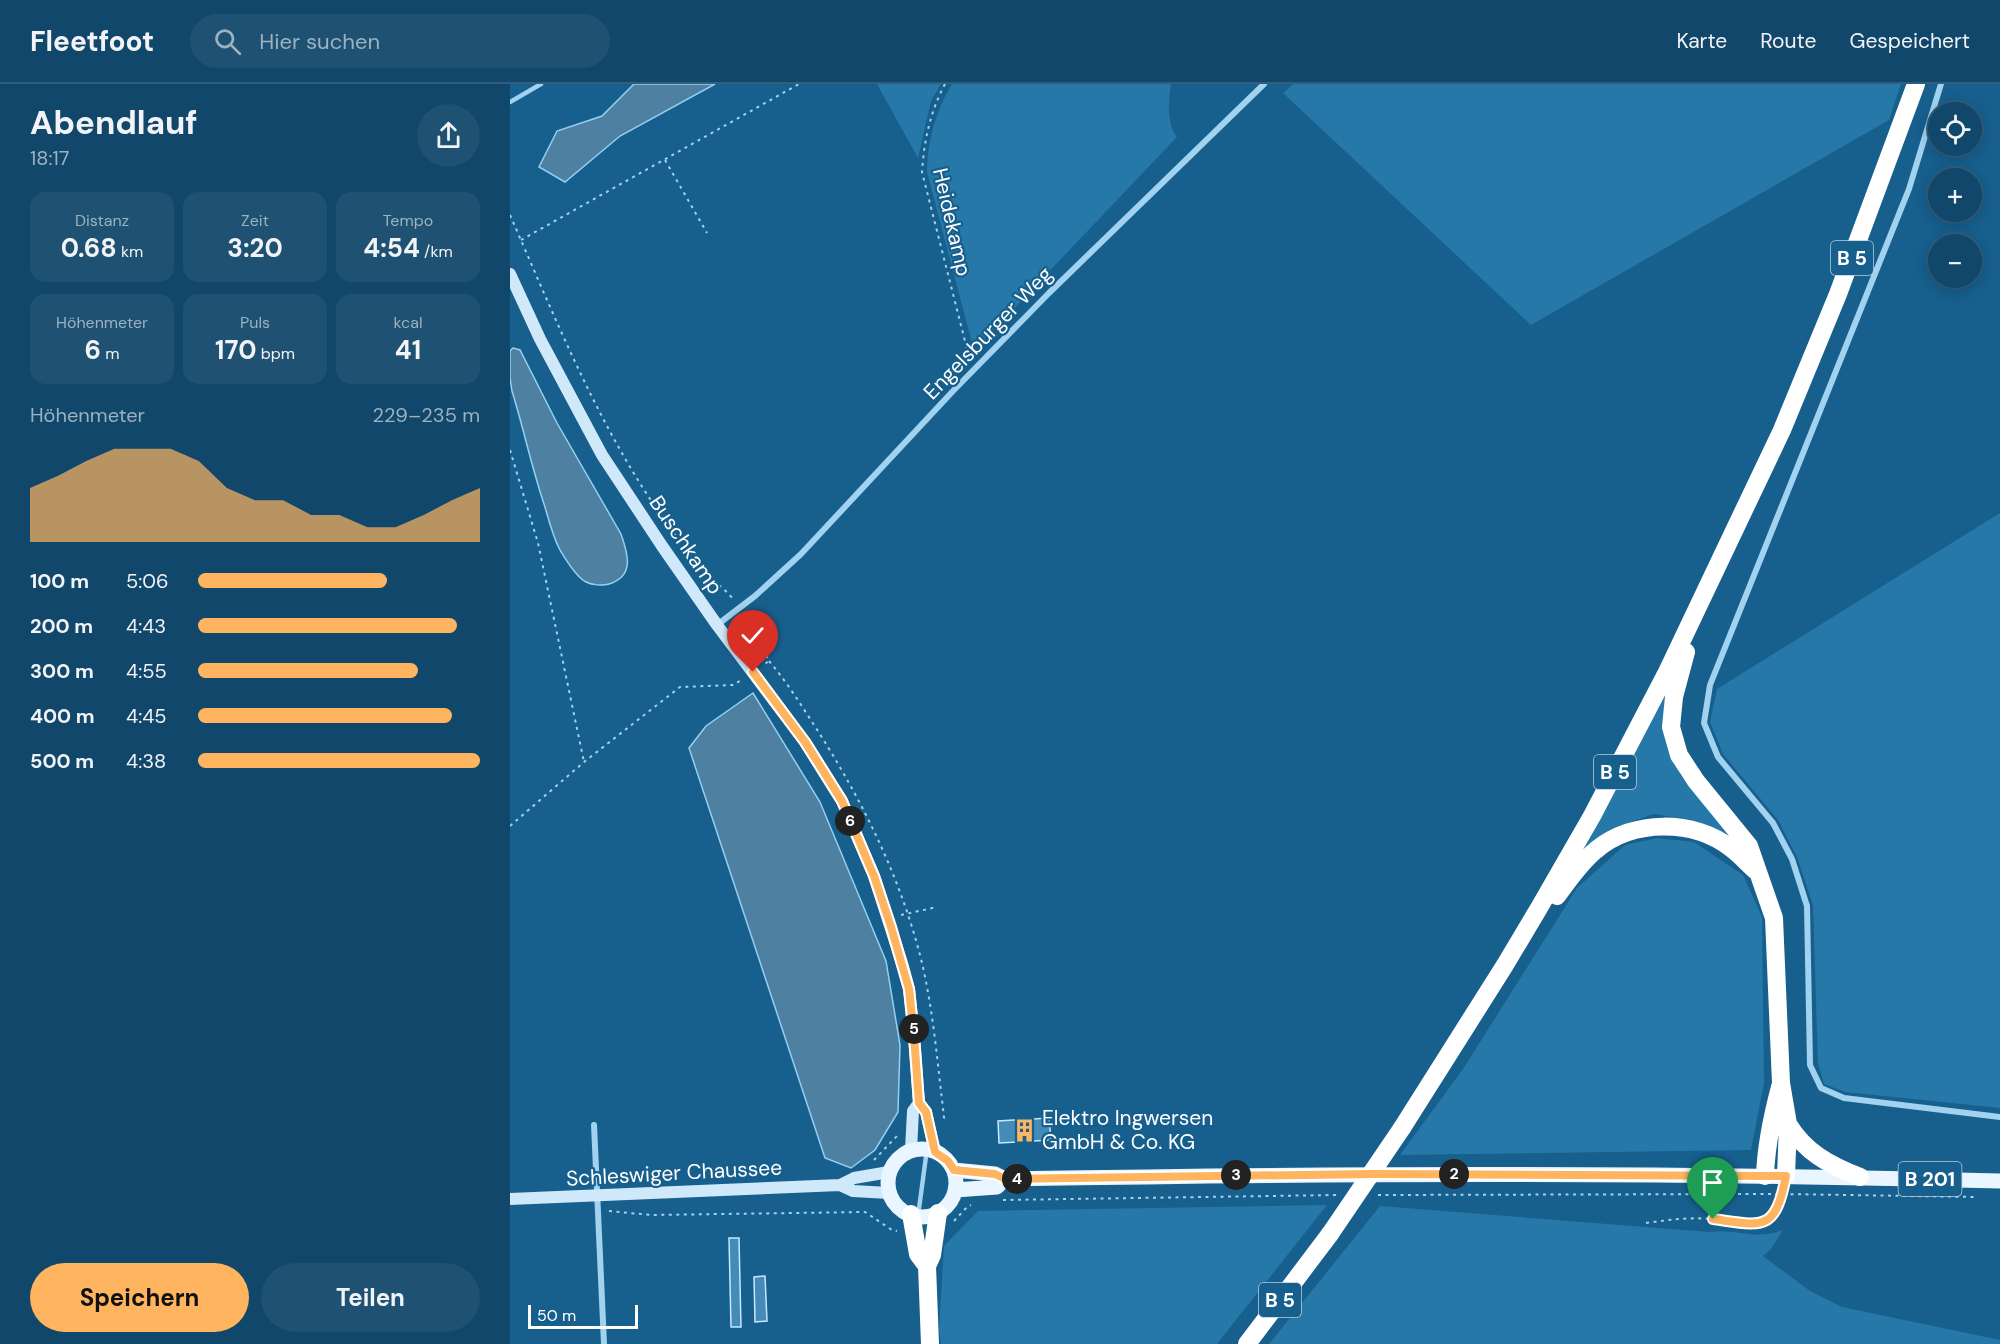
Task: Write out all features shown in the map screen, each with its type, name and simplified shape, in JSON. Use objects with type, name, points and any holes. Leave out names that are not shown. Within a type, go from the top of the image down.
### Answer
[{"type":"highway","name":"B 5","points":[[1247,1344],[1330,1234],[1402,1128],[1518,944],[1592,816],[1704,596],[1795,399],[1838,294],[1916,84]]},
{"type":"highway","points":[[1704,596],[1680,673],[1674,697],[1671,727],[1679,755],[1696,781],[1749,846],[1774,918],[1781,1083],[1788,1124],[1786,1176]]},
{"type":"highway","points":[[1518,944],[1572,876],[1596,850],[1626,833],[1656,826],[1698,831],[1731,848],[1759,874]]},
{"type":"highway","points":[[1765,1176],[1770,1122],[1781,1083]]},
{"type":"highway","points":[[1788,1124],[1804,1145],[1821,1159],[1860,1177]]},
{"type":"highway","points":[[914,1221],[918,1254],[927,1266]]},
{"type":"highway","points":[[930,1344],[927,1266],[932,1255],[937,1221]]},
{"type":"main road","points":[[924,1150],[948,1161],[954,1170],[956,1180],[952,1199],[937,1221],[928,1216],[914,1221],[894,1202],[888,1182],[894,1163],[902,1155],[924,1150]]},
{"type":"main road","name":"B 201","points":[[954,1170],[995,1174],[1005,1179],[1362,1174],[1786,1176],[2000,1181]]},
{"type":"main road","name":"B 201","points":[[955,1190],[997,1187],[1005,1179]]},
{"type":"street","name":"Engelsburger Weg","points":[[717,625],[768,585],[801,554],[1049,292],[1264,84]]},
{"type":"street","points":[[1941,84],[1908,189],[1710,685],[1704,723],[1718,757],[1773,823],[1792,859],[1807,906],[1810,1065],[1821,1089],[1844,1098],[2000,1118]]},
{"type":"street","name":"Buschkamp","points":[[510,274],[540,339],[602,455],[717,625],[805,742],[842,801],[874,876],[909,989],[919,1103],[926,1112],[924,1150]]},
{"type":"street","name":"Buschkamp","points":[[919,1103],[913,1110],[924,1150]]},
{"type":"street","points":[[594,1125],[604,1344]]},
{"type":"street","name":"Schleswiger Chaussee","points":[[510,1199],[840,1185],[854,1178],[890,1172]]},
{"type":"street","name":"Schleswiger Chaussee","points":[[840,1185],[853,1191],[890,1192]]},
{"type":"lane","points":[[510,102],[541,84]]},
{"type":"lane","points":[[914,1221],[924,1150]]},
{"type":"path","points":[[521,240],[799,84]]},
{"type":"path","name":"Heidekamp","points":[[945,84],[932,113],[924,146],[922,172],[967,349],[978,365]]},
{"type":"path","points":[[665,160],[708,232]]},
{"type":"path","points":[[510,215],[559,327],[625,457],[670,528],[705,572],[726,590],[755,629],[759,643],[770,661],[732,685],[680,687],[584,762],[510,826]]},
{"type":"path","points":[[510,450],[538,543],[584,762]]},
{"type":"path","points":[[888,919],[937,907]]},
{"type":"path","points":[[1646,1223],[1686,1218],[1763,1224],[1773,1216],[1786,1176]]},
{"type":"path","points":[[1371,1195],[1782,1194],[1977,1197]]},
{"type":"path","points":[[1002,1200],[1335,1195]]},
{"type":"path","points":[[937,1221],[948,1227],[967,1207],[973,1204]]},
{"type":"path","points":[[598,1210],[651,1215],[865,1212],[892,1230],[914,1221]]},
{"type":"shaded area","points":[[634,84],[715,84],[620,136],[565,182],[539,167],[557,131],[602,116]]},
{"type":"shaded area","points":[[877,84],[941,84],[931,101],[918,158]]},
{"type":"shaded area","points":[[952,84],[1171,84],[1170,119],[1177,137],[980,344],[972,343],[927,172],[934,126],[941,105]]},
{"type":"shaded area","points":[[1293,84],[1901,84],[1889,120],[1531,325],[1283,93]]},
{"type":"shaded area","points":[[513,348],[520,350],[557,423],[621,534],[627,556],[626,570],[623,576],[609,584],[594,584],[582,580],[568,563],[555,540],[512,391],[510,351]]},
{"type":"shaded area","points":[[2000,513],[2000,1108],[1845,1092],[1824,1084],[1818,1064],[1813,905],[1797,857],[1778,820],[1723,754],[1710,722],[1717,689]]},
{"type":"shaded area","points":[[753,693],[820,802],[886,961],[900,1045],[898,1112],[875,1150],[851,1168],[825,1158],[689,748],[706,726]]},
{"type":"shaded area","points":[[1665,693],[1666,737],[1681,776],[1725,824],[1731,836],[1693,820],[1654,814],[1613,828],[1578,856]]},
{"type":"shaded area","points":[[1657,838],[1694,842],[1743,875],[1762,917],[1764,1083],[1751,1150],[1400,1155],[1463,1069],[1577,888],[1625,845]]},
{"type":"shaded area","points":[[1327,1205],[1217,1344],[941,1344],[939,1329],[944,1246],[978,1211]]},
{"type":"shaded area","points":[[1380,1206],[1709,1232],[1763,1234],[1783,1230],[1771,1249],[1763,1256],[1810,1291],[1842,1307],[2000,1340],[2000,1344],[1269,1344]]},
{"type":"building","name":"Elektro Ingwersen GmbH & Co. KG","points":[[1049,1118],[1051,1140],[999,1143],[998,1121]]},
{"type":"building","points":[[729,1238],[739,1238],[741,1327],[731,1327]]},
{"type":"building","points":[[765,1276],[767,1321],[755,1322],[754,1277]]},
{"type":"place","name":"Elektro Ingwersen GmbH & Co. KG","points":[[1024,1130]]},
{"type":"route","points":[[753,672],[805,742],[842,801],[874,876],[909,989],[919,1103],[926,1112],[935,1152],[941,1154],[954,1170],[995,1174],[1005,1179],[1373,1174],[1786,1176],[1780,1203],[1773,1216],[1763,1224],[1713,1219]]}]
